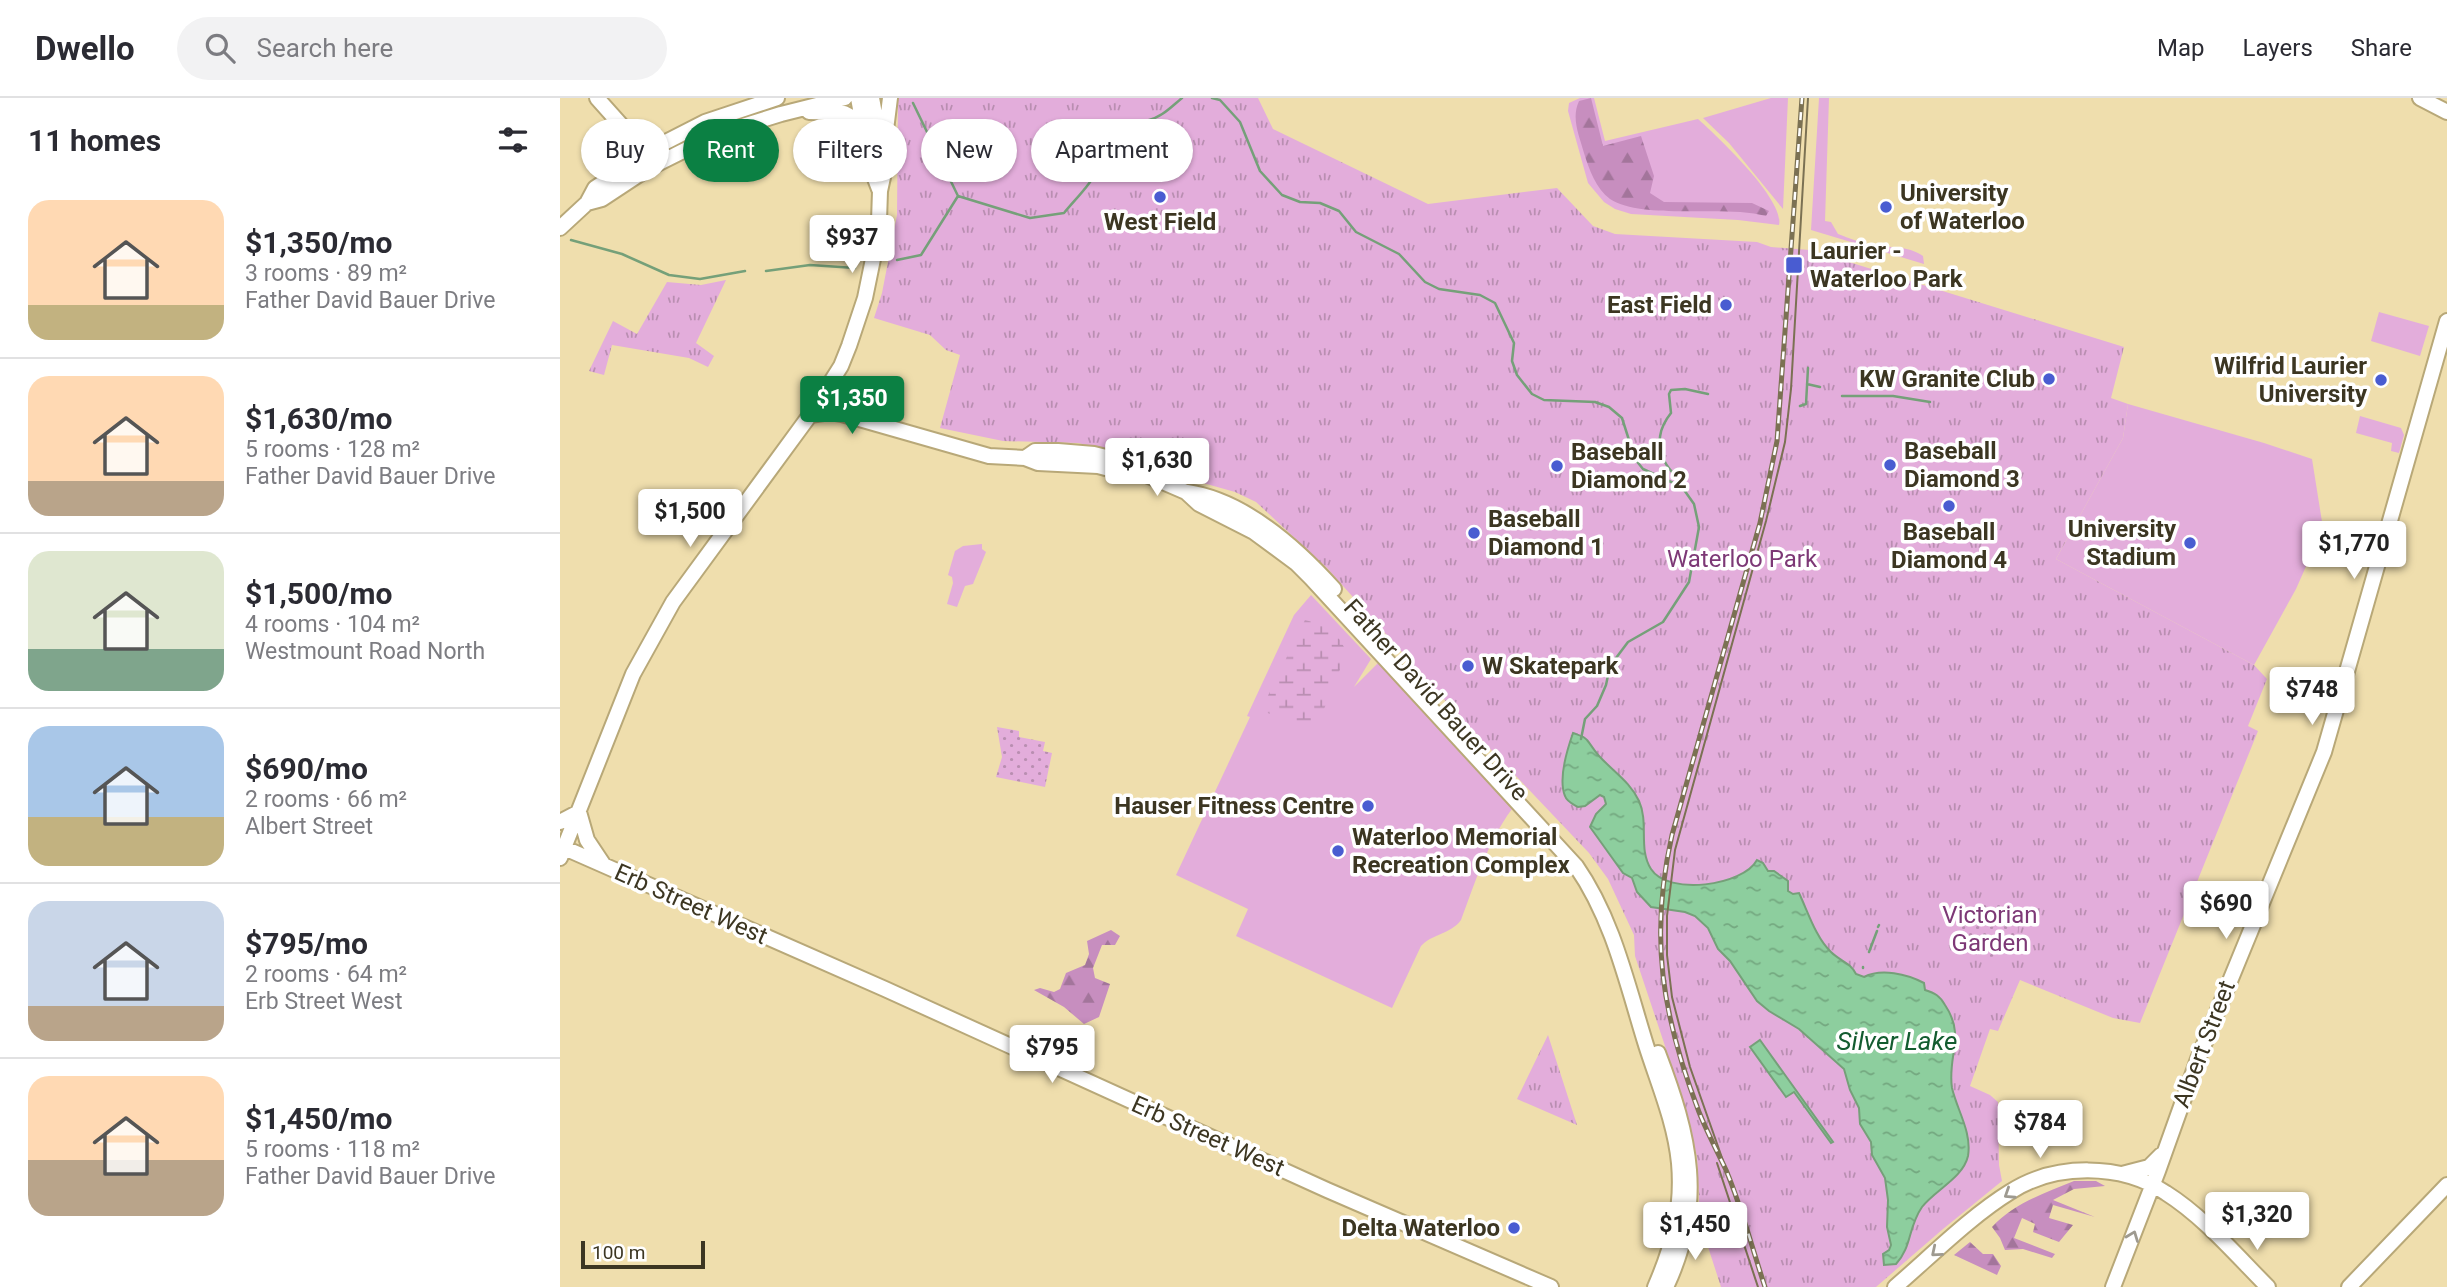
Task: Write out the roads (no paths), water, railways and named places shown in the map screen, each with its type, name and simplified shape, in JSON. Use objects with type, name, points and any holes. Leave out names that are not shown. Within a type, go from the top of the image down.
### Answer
[{"type":"street","points":[[597,98],[616,119]]},
{"type":"street","points":[[669,146],[705,122],[777,98]]},
{"type":"street","points":[[669,153],[717,134],[845,98]]},
{"type":"street","points":[[858,98],[862,119]]},
{"type":"street","points":[[872,98],[876,119]]},
{"type":"street","points":[[887,119],[890,98]]},
{"type":"street","points":[[2420,98],[2447,111]]},
{"type":"street","points":[[797,110],[844,113],[855,119]]},
{"type":"street","points":[[560,228],[587,203],[602,199],[622,182]]},
{"type":"street","points":[[876,182],[880,191]]},
{"type":"street","points":[[562,850],[633,674],[657,627],[810,415],[841,366],[865,298],[877,231],[882,182]]},
{"type":"street","name":"Albert Street","points":[[2113,1287],[2246,937],[2323,752],[2447,321]]},
{"type":"street","name":"Father David Bauer Drive","points":[[810,415],[830,412],[842,414],[989,456],[1024,458],[1035,451],[1094,454],[1134,464],[1142,472],[1186,492],[1205,495],[1255,520],[1308,561],[1570,846],[1600,886],[1621,937],[1687,1145],[1691,1194],[1688,1223],[1677,1264],[1666,1287]]},
{"type":"street","name":"Father David Bauer Drive","points":[[1186,492],[1199,504],[1254,532],[1303,570],[1565,854],[1593,892],[1612,939],[1663,1098],[1679,1164],[1677,1226],[1670,1252],[1655,1287]]},
{"type":"street","points":[[560,821],[579,812]]},
{"type":"street","points":[[579,812],[587,840],[604,866]]},
{"type":"street","name":"Erb Street West","points":[[562,850],[885,989],[1327,1190],[1551,1287]]},
{"type":"street","points":[[2122,1174],[2149,1167],[2162,1154]]},
{"type":"street","points":[[1895,1287],[2009,1192],[2036,1179],[2069,1171],[2122,1174],[2152,1184],[2188,1209],[2267,1287]]},
{"type":"street","points":[[2122,1174],[2136,1187],[2142,1211]]},
{"type":"street","points":[[2349,1287],[2447,1185]]},
{"type":"water","name":"Silver Lake","points":[[1573,733],[1586,739],[1636,795],[1642,809],[1647,861],[1660,877],[1673,883],[1705,884],[1737,876],[1757,860],[1763,863],[1768,871],[1774,871],[1788,881],[1788,891],[1799,893],[1821,940],[1856,974],[1864,977],[1878,973],[1894,973],[1910,977],[1924,983],[1925,990],[1937,995],[1943,1002],[1954,1027],[1952,1088],[1968,1138],[1968,1156],[1961,1171],[1922,1207],[1905,1251],[1896,1264],[1884,1265],[1883,1254],[1891,1245],[1887,1227],[1888,1200],[1885,1178],[1872,1155],[1871,1142],[1860,1124],[1859,1108],[1844,1069],[1799,1029],[1757,1001],[1730,961],[1718,949],[1708,928],[1695,916],[1651,907],[1637,892],[1632,878],[1623,873],[1590,827],[1596,814],[1606,804],[1604,797],[1600,795],[1585,806],[1578,807],[1565,796],[1563,773]]},
{"type":"water","points":[[1760,1040],[1833,1142],[1831,1143],[1794,1092],[1786,1097],[1750,1047]]},
{"type":"waterway","points":[[913,103],[958,196],[1030,218],[1064,213],[1093,178],[1099,165],[1104,138],[1110,130],[1122,123],[1146,121],[1156,117],[1182,98]]},
{"type":"waterway","points":[[1212,98],[1220,100],[1240,122],[1260,171],[1282,195],[1300,202],[1320,203],[1339,211],[1356,232],[1399,254],[1425,282],[1439,289],[1480,295],[1495,303],[1514,343],[1512,361],[1517,375],[1532,394],[1544,400],[1595,402],[1609,407],[1622,418],[1635,459],[1643,469],[1682,487],[1694,504],[1699,527],[1689,582],[1663,622],[1628,642],[1610,666],[1597,706],[1585,719],[1581,739]]},
{"type":"waterway","points":[[897,260],[921,255],[958,196]]},
{"type":"waterway","points":[[571,240],[622,254],[669,275],[700,279],[745,271]]},
{"type":"waterway","points":[[766,271],[810,265],[855,268]]},
{"type":"waterway","points":[[1800,406],[1806,404],[1808,368]]},
{"type":"waterway","points":[[1807,384],[1820,387]]},
{"type":"waterway","points":[[1682,486],[1667,465],[1660,448],[1661,430],[1671,413],[1669,394],[1671,390],[1685,389],[1708,394]]},
{"type":"waterway","points":[[1842,396],[1893,396],[1930,402]]},
{"type":"waterway","points":[[1869,952],[1877,931]]},
{"type":"tram line","points":[[1727,1172],[1690,1067],[1672,997],[1667,955],[1667,916],[1675,850],[1766,521],[1785,442],[1791,389],[1808,98]]},
{"type":"tram line","points":[[1717,1163],[1758,1287]]},
{"type":"railway","points":[[1765,1287],[1737,1199],[1699,1112],[1676,1042],[1663,975],[1661,908],[1672,835],[1760,523],[1777,441],[1802,98]]},
{"type":"place","name":"West Field","points":[[1160,197]]},
{"type":"place","name":"University of Waterloo","points":[[1886,207]]},
{"type":"place","name":"Laurier - Waterloo Park","points":[[1794,265]]},
{"type":"place","name":"East Field","points":[[1726,305]]},
{"type":"place","name":"KW Granite Club","points":[[2049,379]]},
{"type":"place","name":"Wilfrid Laurier University","points":[[2381,380]]},
{"type":"place","name":"Baseball Diamond 3","points":[[1890,465]]},
{"type":"place","name":"Baseball Diamond 2","points":[[1557,466]]},
{"type":"place","name":"Baseball Diamond 4","points":[[1949,506]]},
{"type":"place","name":"Baseball Diamond 1","points":[[1474,533]]},
{"type":"place","name":"University Stadium","points":[[2190,543]]},
{"type":"place","name":"W Skatepark","points":[[1468,666]]},
{"type":"place","name":"Hauser Fitness Centre","points":[[1368,806]]},
{"type":"place","name":"Waterloo Memorial Recreation Complex","points":[[1338,851]]},
{"type":"place","name":"Delta Waterloo","points":[[1514,1228]]},
{"type":"park label","name":"Waterloo Park","points":[[1742,559]]},
{"type":"park label","name":"Victorian Garden","points":[[1990,929]]}]
